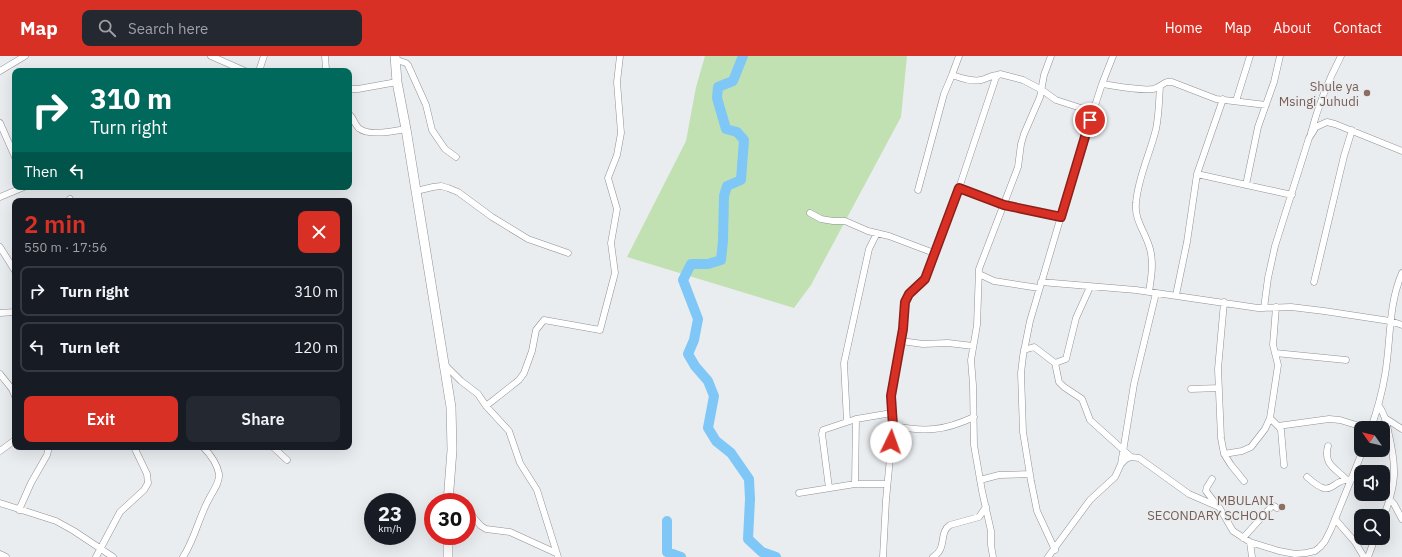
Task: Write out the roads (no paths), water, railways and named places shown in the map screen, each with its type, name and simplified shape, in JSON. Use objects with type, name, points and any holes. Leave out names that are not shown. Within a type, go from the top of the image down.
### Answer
[{"type":"main road","points":[[394,58],[451,407],[452,450],[448,493]]},
{"type":"main road","points":[[448,545],[448,557]]},
{"type":"street","points":[[0,71],[26,56]]},
{"type":"street","points":[[211,56],[238,68]]},
{"type":"street","points":[[260,68],[264,56]]},
{"type":"street","points":[[325,56],[326,68]]},
{"type":"street","points":[[486,406],[520,380],[532,351],[536,330],[544,320],[600,330],[615,273],[611,244],[617,209],[608,178],[621,141],[617,82],[620,56]]},
{"type":"street","points":[[918,190],[944,94],[958,56]]},
{"type":"street","points":[[993,557],[991,531],[974,445],[973,385],[971,365],[977,325],[978,274],[981,262],[1018,167],[1021,144],[1042,90],[1044,75],[1051,56]]},
{"type":"street","points":[[1054,550],[1037,511],[1030,474],[1023,432],[1021,373],[1030,321],[1040,285],[1093,112],[1113,56]]},
{"type":"street","points":[[1236,101],[1250,56]]},
{"type":"street","points":[[1246,184],[1258,127],[1274,82],[1280,56]]},
{"type":"street","points":[[1264,308],[1268,278],[1275,246],[1310,138],[1316,112],[1327,84],[1341,56]]},
{"type":"street","points":[[394,58],[408,65],[426,105],[432,130],[444,149],[456,156]]},
{"type":"street","points":[[952,75],[964,79],[979,81],[993,75],[1008,75],[1023,80],[1042,90],[1056,100],[1093,112]]},
{"type":"street","points":[[882,557],[893,426],[892,390],[901,341],[906,299],[909,294],[925,279],[959,188],[983,112],[997,75]]},
{"type":"street","points":[[352,89],[397,82]]},
{"type":"street","points":[[1102,84],[1152,89],[1167,82],[1172,82],[1223,100],[1266,105]]},
{"type":"street","points":[[1149,292],[1152,258],[1148,241],[1138,221],[1136,204],[1142,172],[1156,128],[1160,86]]},
{"type":"street","points":[[1176,295],[1187,242],[1197,174],[1223,100]]},
{"type":"street","points":[[352,117],[359,129],[366,132],[406,129]]},
{"type":"street","points":[[1310,138],[1316,127],[1327,122],[1352,130],[1402,151]]},
{"type":"street","points":[[0,123],[12,150]]},
{"type":"street","points":[[1314,282],[1344,156],[1352,130]]},
{"type":"street","points":[[1197,174],[1292,195]]},
{"type":"street","points":[[416,191],[441,186],[458,192],[492,217],[528,239],[568,253]]},
{"type":"street","points":[[959,188],[1004,205],[1061,217]]},
{"type":"street","points":[[0,197],[17,190]]},
{"type":"street","points":[[810,213],[821,219],[845,221],[877,234],[889,236],[934,253]]},
{"type":"street","points":[[847,421],[845,357],[869,249],[877,234]]},
{"type":"street","points":[[0,247],[12,266]]},
{"type":"street","points":[[1374,421],[1379,406],[1386,374],[1390,321],[1398,283],[1402,273]]},
{"type":"street","points":[[978,274],[994,281],[1149,292],[1264,308],[1291,307],[1390,321],[1402,325]]},
{"type":"street","points":[[1055,363],[1066,359],[1076,318],[1090,287]]},
{"type":"street","points":[[1048,557],[1090,500],[1115,477],[1121,464],[1134,384],[1156,293]]},
{"type":"street","points":[[1224,302],[1218,369],[1221,438],[1224,454],[1244,481]]},
{"type":"street","points":[[1224,454],[1242,452],[1251,447],[1265,429],[1270,418],[1278,373],[1278,365],[1273,345],[1276,307]]},
{"type":"street","points":[[0,313],[12,312]]},
{"type":"street","points":[[901,341],[923,344],[948,343],[973,346]]},
{"type":"street","points":[[1024,350],[1034,346],[1055,363],[1061,385],[1082,399],[1090,420],[1131,457]]},
{"type":"street","points":[[1275,353],[1346,360]]},
{"type":"street","points":[[444,365],[478,394],[486,406],[509,431],[520,464],[537,490],[557,555]]},
{"type":"street","points":[[0,374],[12,389]]},
{"type":"street","points":[[1191,389],[1219,388]]},
{"type":"street","points":[[1379,406],[1385,418],[1394,458],[1394,486],[1390,499],[1398,510],[1402,519]]},
{"type":"street","points":[[829,488],[822,432],[824,429],[847,421],[892,413]]},
{"type":"street","points":[[893,426],[933,430],[951,426],[974,417]]},
{"type":"street","points":[[1270,418],[1280,430],[1284,465]]},
{"type":"street","points":[[1385,418],[1402,429]]},
{"type":"street","points":[[855,484],[856,419]]},
{"type":"street","points":[[1278,426],[1333,420],[1340,420],[1354,424]]},
{"type":"street","points":[[0,451],[12,442]]},
{"type":"street","points":[[1328,446],[1326,453],[1329,462],[1349,479]]},
{"type":"street","points":[[19,510],[31,483],[47,456],[48,450]]},
{"type":"street","points":[[96,557],[120,512],[144,490],[148,483],[147,474],[135,450]]},
{"type":"street","points":[[183,557],[217,484],[219,475],[217,466],[206,450]]},
{"type":"street","points":[[275,450],[287,460]]},
{"type":"street","points":[[1121,464],[1126,459],[1131,457],[1139,458],[1189,494],[1217,505]]},
{"type":"street","points":[[1212,479],[1206,490],[1221,509],[1233,530],[1250,542],[1303,555],[1314,551],[1325,541],[1335,519],[1349,479],[1354,470]]},
{"type":"street","points":[[980,480],[1000,475],[1030,474]]},
{"type":"street","points":[[1307,477],[1325,489],[1349,479]]},
{"type":"street","points":[[799,493],[855,484],[887,484]]},
{"type":"street","points":[[0,502],[19,510],[56,521],[101,548],[113,557]]},
{"type":"street","points":[[1243,538],[1271,507],[1274,506],[1277,508]]},
{"type":"street","points":[[933,557],[942,547],[944,532],[947,527],[978,518],[986,507]]},
{"type":"street","points":[[1335,519],[1355,542],[1364,557]]},
{"type":"street","points":[[476,520],[486,529],[510,532],[557,555]]},
{"type":"street","points":[[1250,542],[1252,557]]},
{"type":"street","points":[[1368,557],[1372,545]]},
{"type":"street","points":[[0,554],[6,557]]},
{"type":"waterway","points":[[743,56],[733,81],[718,87],[717,98],[726,129],[737,132],[744,140],[741,180],[727,186],[724,196],[721,260],[708,264],[691,264],[683,280],[698,319],[694,340],[688,354],[695,366],[708,381],[714,396],[708,428],[716,441],[731,453],[749,479],[750,499],[748,539],[762,552],[776,557]]},
{"type":"waterway","points":[[667,521],[667,552],[681,557]]},
{"type":"place","name":"Shule ya Msingi Juhudi","points":[[1367,93]]},
{"type":"place","name":"MBULANI SECONDARY SCHOOL","points":[[1282,507]]}]
